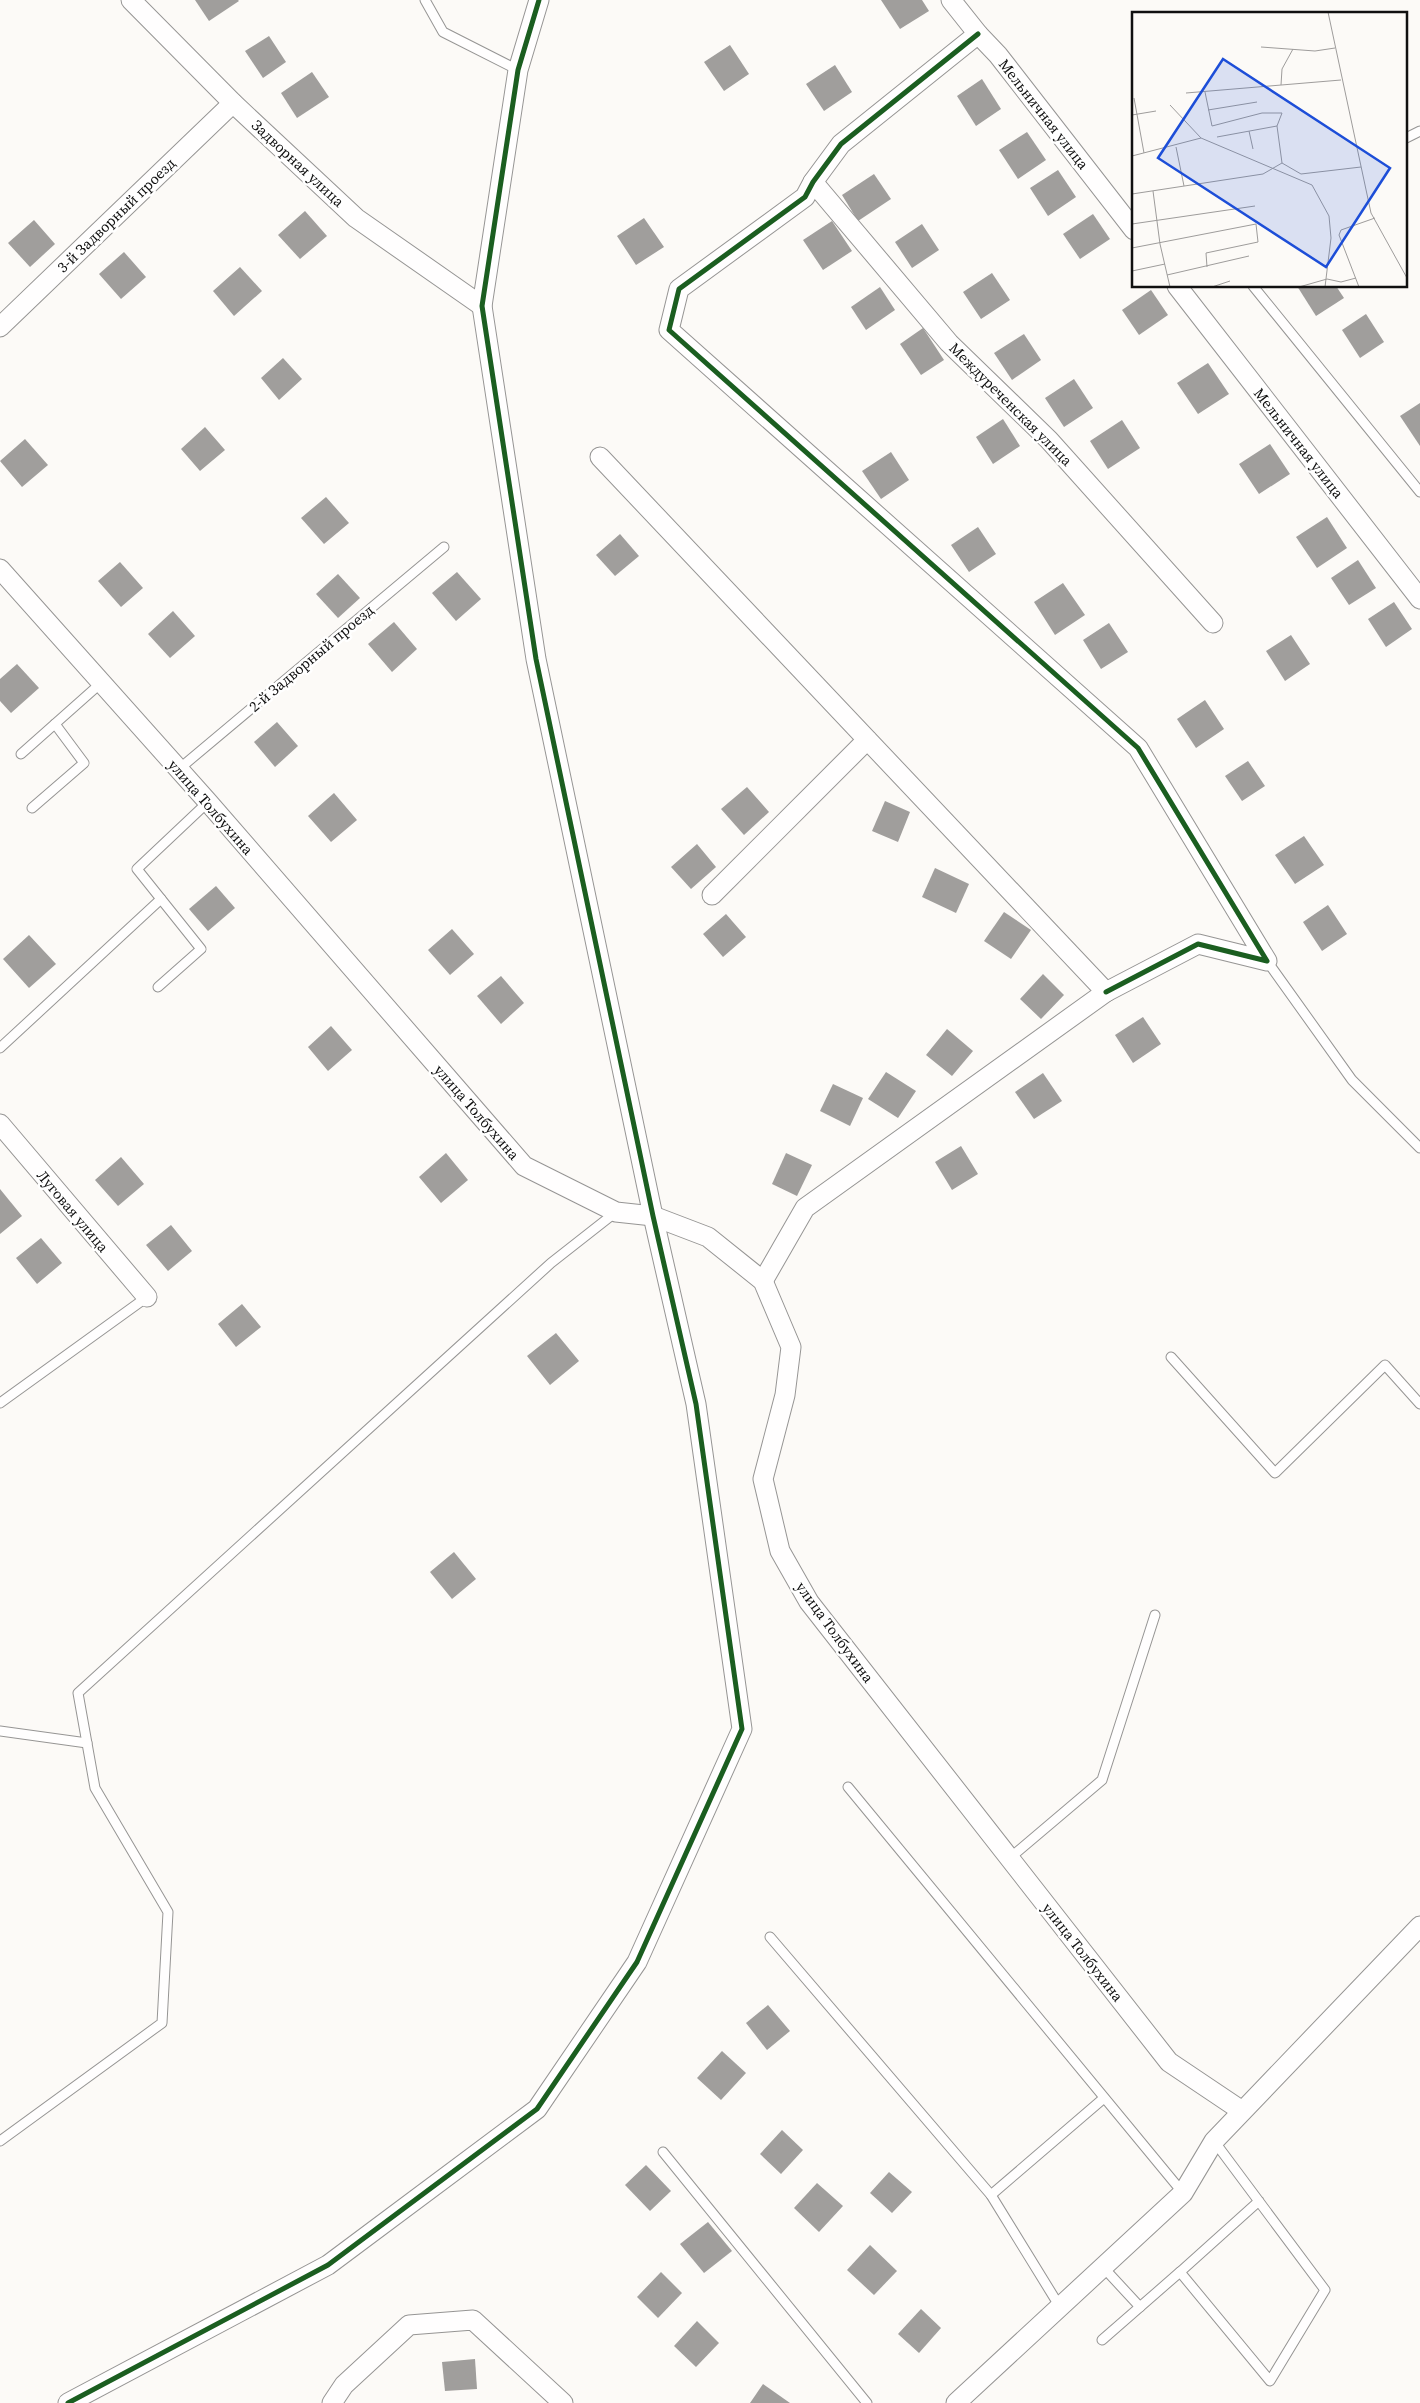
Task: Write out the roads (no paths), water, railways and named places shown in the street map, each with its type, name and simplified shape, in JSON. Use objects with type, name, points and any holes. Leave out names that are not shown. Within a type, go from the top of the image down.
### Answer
[{"type":"street","name":"Задворная улица","points":[[131,0],[233,103],[356,218],[482,306]]},
{"type":"street","points":[[68,2403],[328,2264],[537,2108],[637,1962],[742,1729],[696,1404],[653,1216],[536,659],[482,306],[518,70],[540,0]]},
{"type":"street","name":"Мельничная улица","points":[[951,0],[978,34],[998,55],[1132,227]]},
{"type":"street","points":[[978,34],[841,144],[805,196],[679,289],[669,330],[1138,748],[1267,962]]},
{"type":"street","name":"3-й Задворный проезд","points":[[0,327],[233,103]]},
{"type":"street","name":"Междуреченская улица","points":[[813,182],[949,343],[1049,440],[1213,623]]},
{"type":"street","name":"Мельничная улица","points":[[1179,288],[1420,599]]},
{"type":"street","points":[[600,457],[1106,992]]},
{"type":"street","name":"улица Толбухина","points":[[0,569],[208,802],[524,1166],[616,1212],[653,1216],[708,1237],[763,1281],[791,1347],[785,1395],[763,1478],[780,1551],[809,1602],[1169,2062],[1242,2111]]},
{"type":"street","points":[[712,895],[867,740]]},
{"type":"street","points":[[763,1281],[805,1208],[1106,992],[1198,944],[1267,962]]},
{"type":"street","name":"Луговая улица","points":[[0,1124],[147,1298]]},
{"type":"street","points":[[956,2403],[1183,2193],[1214,2141],[1420,1926]]},
{"type":"street","points":[[332,2403],[344,2385],[409,2325],[474,2320],[563,2403]]},
{"type":"lane","points":[[425,0],[443,32],[518,70]]},
{"type":"lane","points":[[1408,137],[1420,131]]},
{"type":"lane","points":[[1255,288],[1420,492]]},
{"type":"lane","name":"2-й Задворный проезд","points":[[178,769],[444,547]]},
{"type":"lane","points":[[21,754],[101,683]]},
{"type":"lane","points":[[32,808],[84,763],[55,724]]},
{"type":"lane","points":[[158,987],[201,949],[137,869],[208,802]]},
{"type":"lane","points":[[0,1048],[161,899]]},
{"type":"lane","points":[[1267,962],[1352,1080],[1420,1148]]},
{"type":"lane","points":[[0,2141],[162,2023],[168,1912],[95,1788],[78,1693],[551,1263],[616,1212]]},
{"type":"lane","points":[[0,1403],[147,1298]]},
{"type":"lane","points":[[1171,1357],[1275,1473],[1385,1365],[1420,1404]]},
{"type":"lane","points":[[1010,1858],[1102,1780],[1156,1615]]},
{"type":"lane","points":[[0,1731],[87,1743]]},
{"type":"lane","points":[[848,1787],[1183,2193]]},
{"type":"lane","points":[[770,1937],[991,2195],[1060,2307]]},
{"type":"lane","points":[[991,2195],[1104,2098]]},
{"type":"lane","points":[[1180,2272],[1270,2381],[1324,2290],[1214,2141]]},
{"type":"lane","points":[[663,2152],[867,2403]]},
{"type":"lane","points":[[1102,2340],[1259,2201]]},
{"type":"lane","points":[[1103,2267],[1140,2307]]}]
